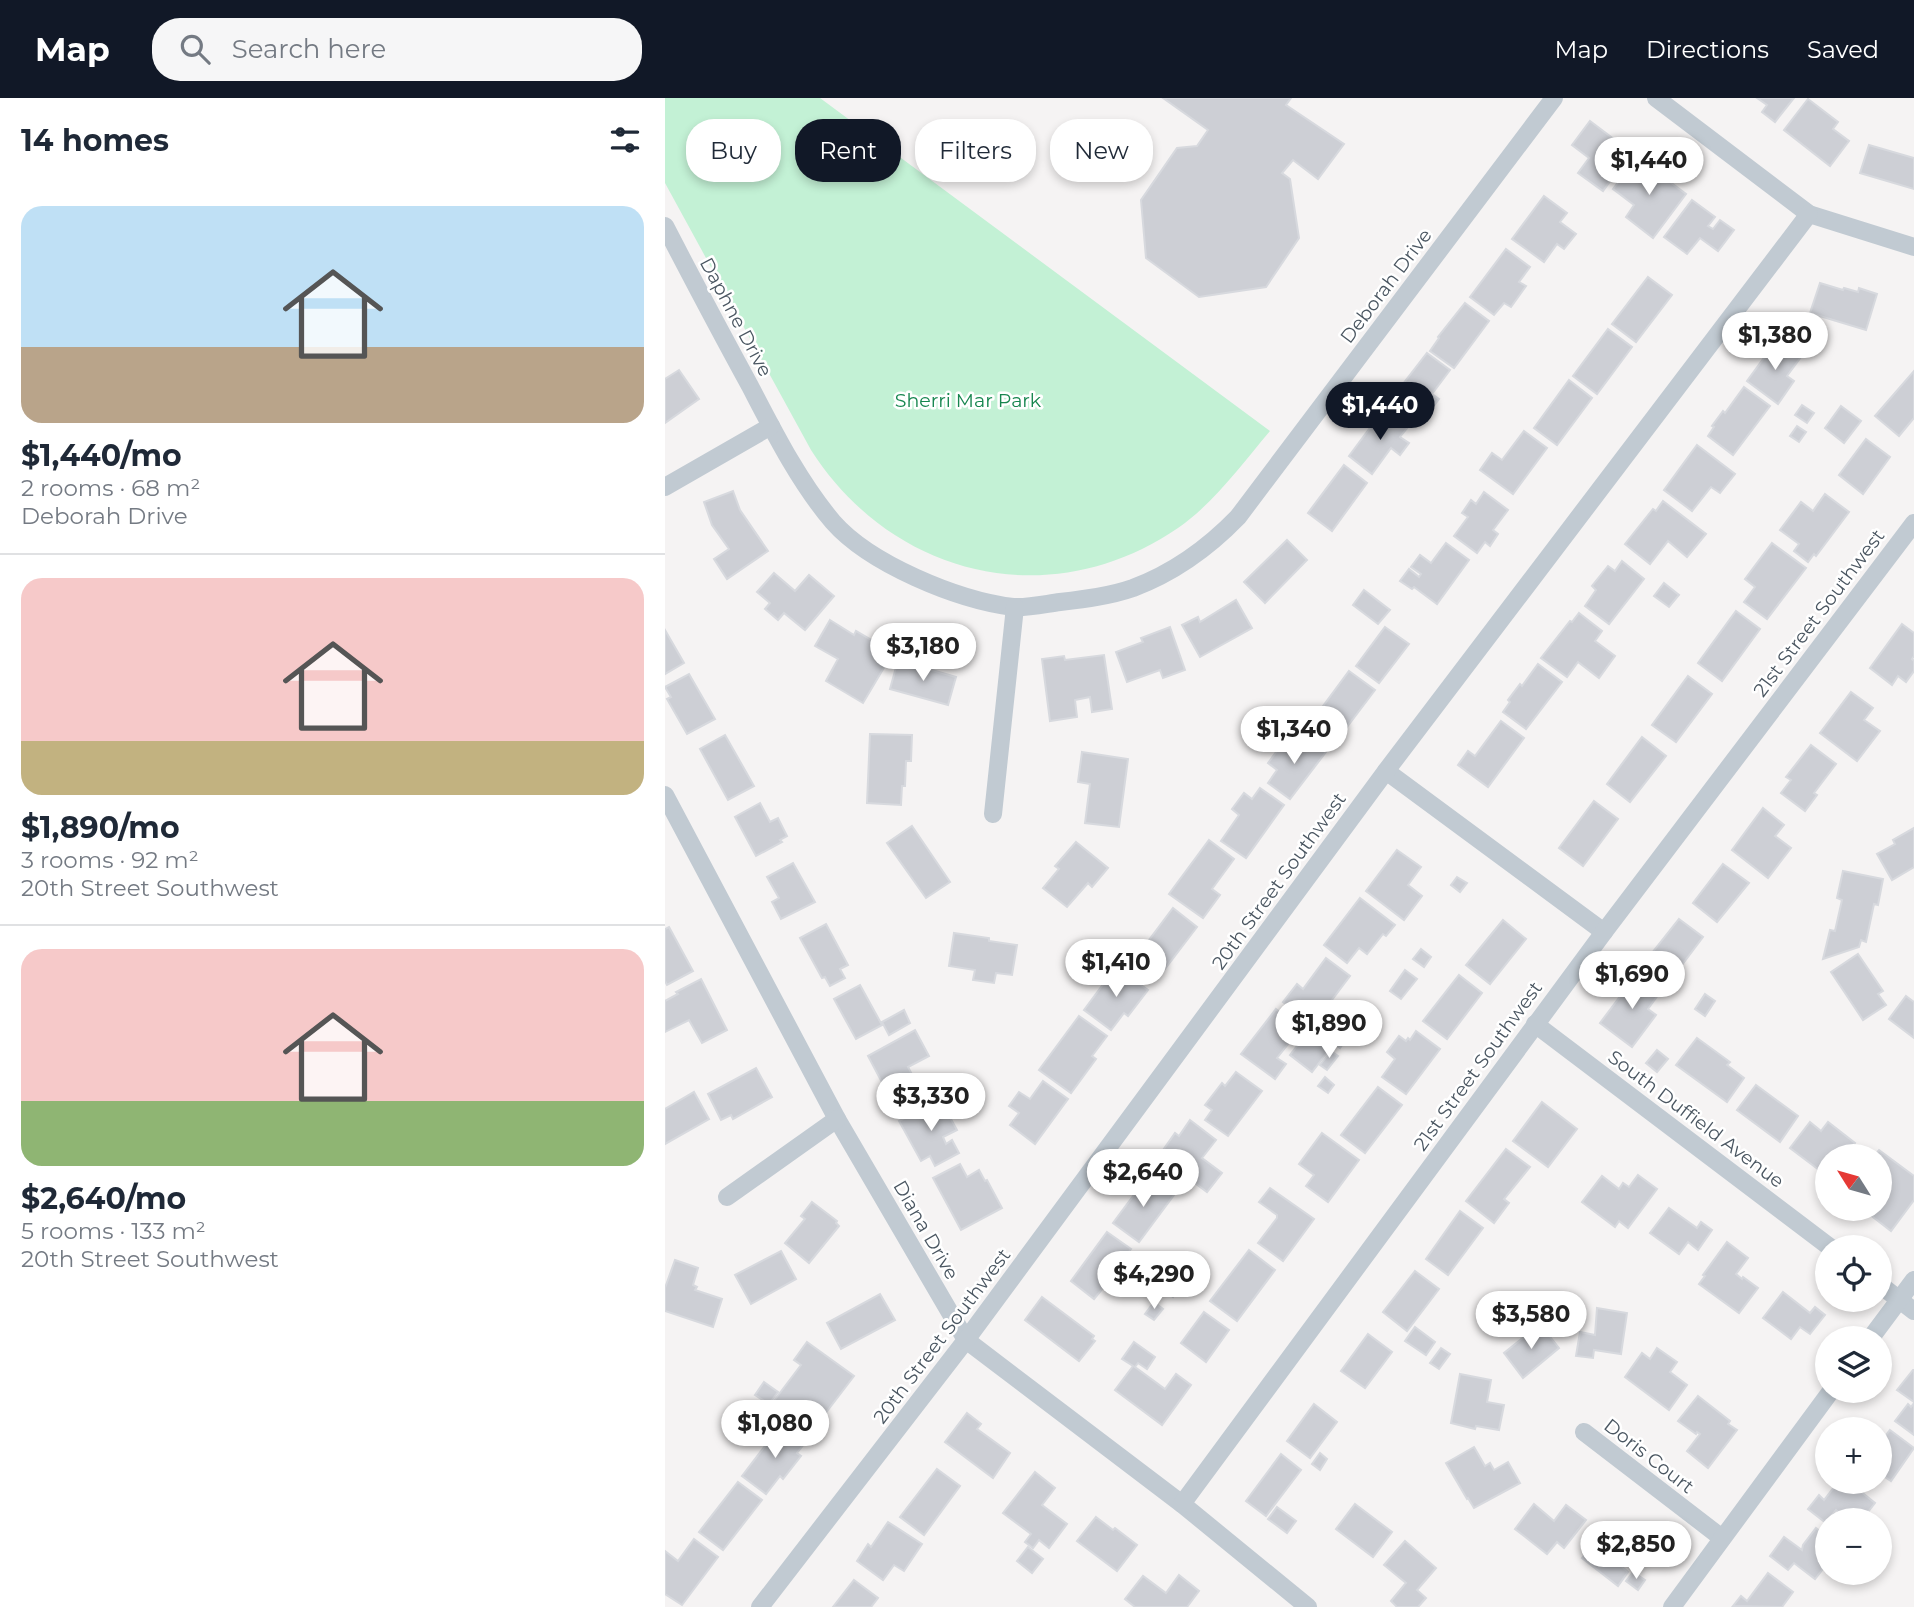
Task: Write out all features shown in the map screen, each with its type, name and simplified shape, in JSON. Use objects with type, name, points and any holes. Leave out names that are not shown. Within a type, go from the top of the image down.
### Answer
[{"type":"street","name":"Deborah Drive","points":[[771,426],[806,485],[834,523],[856,542],[898,570],[957,594],[1015,607],[1090,599],[1133,588],[1168,572],[1220,536],[1238,517],[1554,98]]},
{"type":"street","points":[[1656,98],[1809,215],[1914,247]]},
{"type":"street","name":"20th Street Southwest","points":[[760,1607],[966,1340],[1387,771],[1809,215]]},
{"type":"street","name":"Daphne Drive","points":[[665,226],[771,426]]},
{"type":"street","points":[[665,487],[771,426]]},
{"type":"street","name":"21st Street Southwest","points":[[1182,1504],[1535,1024],[1914,523]]},
{"type":"street","points":[[993,814],[1015,607]]},
{"type":"street","points":[[1387,771],[1604,932]]},
{"type":"street","name":"Diana Drive","points":[[665,795],[837,1119],[966,1340],[1182,1504],[1308,1607]]},
{"type":"street","name":"South Duffield Avenue","points":[[1535,1024],[1815,1236]]},
{"type":"street","points":[[727,1197],[837,1119]]},
{"type":"street","points":[[1879,1326],[1914,1280]]},
{"type":"street","points":[[1892,1294],[1914,1311]]},
{"type":"street","points":[[1672,1607],[1822,1403]]},
{"type":"street","name":"Doris Court","points":[[1584,1432],[1722,1538]]},
{"type":"green space","name":"Sherri Mar Park","points":[[665,98],[820,98],[848,119],[795,119],[795,182],[901,182],[901,158],[915,168],[915,182],[934,182],[1270,431],[1227,483],[1191,518],[1129,555],[1079,571],[1028,575],[978,570],[930,554],[885,528],[845,494],[811,450],[665,183]]},
{"type":"building","points":[[1163,98],[1291,98],[1286,105],[1344,144],[1318,179],[1293,160],[1282,173],[1290,179],[1299,238],[1266,287],[1199,297],[1146,258],[1141,200],[1177,148],[1197,146],[1208,130]]},
{"type":"building","points":[[1757,98],[1794,98],[1775,122],[1762,112],[1767,105]]},
{"type":"building","points":[[1808,99],[1838,122],[1833,129],[1849,141],[1830,166],[1784,130]]},
{"type":"building","points":[[1590,121],[1631,152],[1603,191],[1578,173],[1589,158],[1572,145]]},
{"type":"building","points":[[1869,145],[1914,158],[1914,189],[1860,173]]},
{"type":"building","points":[[1637,157],[1686,194],[1653,238],[1626,217],[1634,205],[1613,189]]},
{"type":"building","points":[[1544,196],[1567,213],[1560,222],[1576,234],[1564,249],[1557,244],[1544,262],[1512,239]]},
{"type":"building","points":[[1692,200],[1715,217],[1708,226],[1713,229],[1720,220],[1734,230],[1718,251],[1700,238],[1687,254],[1664,237]]},
{"type":"building","points":[[1506,249],[1530,267],[1519,282],[1526,286],[1511,307],[1504,303],[1494,315],[1470,297]]},
{"type":"building","points":[[1648,277],[1672,295],[1636,342],[1612,324]]},
{"type":"building","points":[[1820,283],[1843,290],[1844,288],[1858,292],[1859,288],[1877,294],[1866,330],[1810,313]]},
{"type":"building","points":[[1465,303],[1489,321],[1454,368],[1430,351]]},
{"type":"building","points":[[1608,329],[1632,347],[1597,394],[1573,376]]},
{"type":"building","points":[[1777,340],[1801,357],[1787,376],[1794,381],[1778,404],[1747,381]]},
{"type":"building","points":[[1427,353],[1450,370],[1432,394],[1439,399],[1423,420],[1417,415],[1413,420],[1389,402]]},
{"type":"building","points":[[679,370],[699,399],[665,423],[665,379]]},
{"type":"building","points":[[1914,371],[1914,418],[1899,436],[1875,416]]},
{"type":"building","points":[[1569,380],[1592,398],[1557,445],[1534,428]]},
{"type":"building","points":[[1744,387],[1770,406],[1733,455],[1708,436],[1723,411],[1725,413]]},
{"type":"building","points":[[1802,405],[1814,413],[1807,423],[1795,415]]},
{"type":"building","points":[[1841,406],[1861,421],[1844,443],[1825,428]]},
{"type":"building","points":[[1384,409],[1408,427],[1400,437],[1409,443],[1400,455],[1391,448],[1372,474],[1349,456]]},
{"type":"building","points":[[1797,426],[1806,432],[1799,442],[1790,436]]},
{"type":"building","points":[[1524,431],[1547,448],[1513,494],[1480,470],[1492,453],[1502,460]]},
{"type":"building","points":[[1866,439],[1890,457],[1863,494],[1839,475]]},
{"type":"building","points":[[1697,445],[1735,474],[1720,493],[1711,487],[1692,511],[1664,490]]},
{"type":"building","points":[[1344,465],[1367,483],[1332,531],[1308,513]]},
{"type":"building","points":[[733,491],[740,510],[768,551],[727,579],[714,559],[729,549],[712,525],[704,502]]},
{"type":"building","points":[[1484,492],[1508,510],[1493,530],[1498,534],[1490,546],[1485,542],[1477,553],[1454,536],[1468,517],[1462,513],[1471,500],[1476,504]]},
{"type":"building","points":[[1825,494],[1849,512],[1816,556],[1814,554],[1808,562],[1794,551],[1799,544],[1780,530],[1801,502],[1813,511]]},
{"type":"building","points":[[1663,501],[1706,534],[1687,557],[1668,541],[1650,564],[1625,544],[1653,509],[1656,511]]},
{"type":"building","points":[[1287,540],[1307,560],[1265,603],[1244,582]]},
{"type":"building","points":[[1446,543],[1469,560],[1437,604],[1414,587],[1412,589],[1400,581],[1409,569],[1419,577],[1421,574],[1411,567],[1420,555],[1431,563]]},
{"type":"building","points":[[1772,543],[1806,568],[1767,619],[1744,602],[1755,587],[1745,579]]},
{"type":"building","points":[[1622,561],[1644,579],[1609,624],[1585,606],[1596,590],[1592,586],[1608,566],[1615,571]]},
{"type":"building","points":[[774,573],[795,591],[809,575],[834,596],[805,630],[784,613],[778,620],[765,609],[770,603],[757,592]]},
{"type":"building","points":[[1664,583],[1679,595],[1669,607],[1654,596]]},
{"type":"building","points":[[1364,590],[1390,610],[1378,624],[1353,605]]},
{"type":"building","points":[[1236,600],[1252,628],[1200,657],[1182,625],[1198,617],[1200,622]]},
{"type":"building","points":[[1736,611],[1760,629],[1722,681],[1698,663]]},
{"type":"building","points":[[1579,613],[1602,631],[1595,641],[1615,656],[1599,678],[1578,662],[1567,677],[1541,658]]},
{"type":"building","points":[[830,620],[854,635],[856,631],[873,641],[871,645],[891,656],[863,703],[826,681],[838,659],[815,646]]},
{"type":"building","points":[[1902,624],[1914,633],[1914,671],[1906,682],[1898,676],[1892,685],[1870,668]]},
{"type":"building","points":[[1170,627],[1185,670],[1163,678],[1160,670],[1127,682],[1116,652],[1143,642],[1141,638]]},
{"type":"building","points":[[1385,627],[1409,644],[1379,683],[1356,666]]},
{"type":"building","points":[[665,630],[684,663],[665,674]]},
{"type":"building","points":[[1104,655],[1112,709],[1092,712],[1090,697],[1075,700],[1077,717],[1050,721],[1042,659],[1064,656],[1065,660]]},
{"type":"building","points":[[898,660],[956,677],[948,705],[890,689]]},
{"type":"building","points":[[1538,664],[1562,682],[1526,729],[1503,712],[1510,702],[1508,700]]},
{"type":"building","points":[[1349,671],[1375,690],[1334,744],[1309,725]]},
{"type":"building","points":[[689,674],[715,719],[687,734],[667,699],[671,697],[665,687]]},
{"type":"building","points":[[1688,676],[1712,694],[1676,742],[1652,725]]},
{"type":"building","points":[[1851,692],[1873,708],[1864,720],[1880,731],[1857,761],[1820,733]]},
{"type":"building","points":[[1501,721],[1524,738],[1488,787],[1458,765],[1468,751],[1475,756]]},
{"type":"building","points":[[870,734],[912,735],[911,761],[906,761],[901,805],[867,803]]},
{"type":"building","points":[[725,735],[754,786],[728,800],[700,749]]},
{"type":"building","points":[[1303,735],[1326,752],[1290,799],[1268,783],[1277,770],[1268,763],[1282,744],[1291,751]]},
{"type":"building","points":[[1642,737],[1666,756],[1630,802],[1607,784]]},
{"type":"building","points":[[1811,745],[1836,764],[1814,793],[1817,795],[1805,811],[1781,793],[1791,780],[1786,777]]},
{"type":"building","points":[[1082,752],[1128,759],[1119,827],[1085,823],[1090,784],[1078,782]]},
{"type":"building","points":[[1260,788],[1284,805],[1246,858],[1221,841],[1239,815],[1232,809],[1244,793],[1252,799]]},
{"type":"building","points":[[1594,801],[1618,819],[1583,866],[1559,848]]},
{"type":"building","points":[[760,803],[770,822],[778,818],[787,836],[780,840],[782,842],[756,856],[735,817]]},
{"type":"building","points":[[1763,808],[1784,825],[1775,836],[1791,848],[1768,878],[1732,850]]},
{"type":"building","points":[[912,826],[950,882],[926,898],[887,843]]},
{"type":"building","points":[[1914,828],[1914,867],[1892,880],[1877,854],[1895,844],[1893,840]]},
{"type":"building","points":[[1209,840],[1234,859],[1212,889],[1220,895],[1203,918],[1169,894]]},
{"type":"building","points":[[1076,842],[1108,868],[1092,887],[1088,883],[1067,907],[1043,888],[1059,869],[1055,866]]},
{"type":"building","points":[[1397,850],[1421,867],[1408,885],[1422,896],[1404,920],[1366,891]]},
{"type":"building","points":[[793,863],[815,902],[781,919],[772,902],[779,898],[767,877]]},
{"type":"building","points":[[1723,864],[1749,883],[1717,922],[1693,903]]},
{"type":"building","points":[[1843,871],[1883,879],[1878,905],[1874,904],[1866,942],[1861,940],[1859,947],[1823,959],[1830,930],[1835,931],[1842,900],[1837,898]]},
{"type":"building","points":[[1457,877],[1467,883],[1460,892],[1451,885]]},
{"type":"building","points":[[1360,898],[1395,925],[1386,936],[1383,934],[1367,954],[1359,948],[1347,963],[1324,945]]},
{"type":"building","points":[[1173,908],[1197,927],[1161,974],[1137,956]]},
{"type":"building","points":[[1679,919],[1703,937],[1669,982],[1644,963]]},
{"type":"building","points":[[1503,920],[1526,939],[1490,984],[1466,965]]},
{"type":"building","points":[[826,924],[848,965],[840,969],[845,978],[830,986],[825,977],[822,978],[800,938]]},
{"type":"building","points":[[669,927],[693,971],[667,985],[665,929]]},
{"type":"building","points":[[954,933],[1017,945],[1012,975],[996,973],[994,983],[973,980],[975,970],[949,966]]},
{"type":"building","points":[[1421,949],[1431,957],[1424,967],[1413,959]]},
{"type":"building","points":[[1858,954],[1883,991],[1878,994],[1886,1005],[1863,1020],[1831,972]]},
{"type":"building","points":[[1326,958],[1350,976],[1313,1025],[1283,1002],[1297,984],[1303,989]]},
{"type":"building","points":[[1116,967],[1148,990],[1128,1016],[1124,1013],[1111,1030],[1084,1010]]},
{"type":"building","points":[[1405,970],[1417,979],[1401,999],[1390,991]]},
{"type":"building","points":[[1637,974],[1661,991],[1648,1009],[1656,1015],[1632,1047],[1600,1023]]},
{"type":"building","points":[[1459,975],[1482,993],[1447,1039],[1423,1021]]},
{"type":"building","points":[[701,979],[727,1030],[702,1043],[689,1020],[665,1032],[665,1001]]},
{"type":"building","points":[[860,985],[882,1025],[856,1039],[834,999]]},
{"type":"building","points":[[1705,994],[1715,1001],[1705,1016],[1695,1009]]},
{"type":"building","points":[[1906,996],[1914,1002],[1914,1038],[1889,1019]]},
{"type":"building","points":[[1276,1009],[1301,1028],[1277,1058],[1286,1064],[1275,1079],[1241,1054]]},
{"type":"building","points":[[904,1010],[910,1023],[889,1035],[882,1022]]},
{"type":"building","points":[[1079,1016],[1107,1036],[1092,1056],[1096,1059],[1071,1093],[1039,1070]]},
{"type":"building","points":[[915,1030],[929,1056],[908,1067],[922,1093],[895,1107],[868,1056]]},
{"type":"building","points":[[1337,1030],[1347,1038],[1340,1048],[1329,1040]]},
{"type":"building","points":[[1416,1031],[1440,1049],[1406,1094],[1382,1077],[1395,1059],[1387,1052],[1399,1036],[1406,1041],[1408,1038],[1410,1040]]},
{"type":"building","points":[[1307,1033],[1329,1050],[1312,1072],[1290,1055]]},
{"type":"building","points":[[1697,1038],[1730,1062],[1727,1065],[1744,1078],[1727,1102],[1676,1065]]},
{"type":"building","points":[[1657,1050],[1668,1059],[1657,1072],[1646,1063]]},
{"type":"building","points":[[1331,1051],[1338,1056],[1327,1070],[1320,1065]]},
{"type":"building","points":[[756,1068],[772,1097],[733,1119],[731,1115],[721,1120],[708,1094]]},
{"type":"building","points":[[1236,1072],[1262,1091],[1228,1136],[1205,1120],[1212,1110],[1205,1105],[1222,1083],[1225,1086]]},
{"type":"building","points":[[1325,1077],[1334,1085],[1328,1093],[1318,1086]]},
{"type":"building","points":[[1043,1081],[1068,1099],[1035,1144],[1010,1125],[1019,1113],[1009,1106],[1019,1092],[1030,1099]]},
{"type":"building","points":[[1756,1085],[1798,1116],[1780,1142],[1737,1110]]},
{"type":"building","points":[[1378,1087],[1402,1105],[1365,1153],[1341,1135]]},
{"type":"building","points":[[694,1092],[709,1119],[665,1144],[665,1109]]},
{"type":"building","points":[[940,1099],[957,1130],[943,1137],[946,1144],[952,1140],[959,1153],[935,1166],[930,1156],[921,1161],[899,1121]]},
{"type":"building","points":[[1542,1102],[1577,1129],[1548,1167],[1513,1141]]},
{"type":"building","points":[[1190,1120],[1216,1140],[1202,1158],[1222,1173],[1207,1192],[1188,1178],[1181,1186],[1155,1167],[1175,1133],[1179,1136]]},
{"type":"building","points":[[1810,1122],[1821,1131],[1828,1122],[1855,1143],[1815,1144],[1815,1167],[1790,1148]]},
{"type":"building","points":[[1322,1133],[1359,1160],[1328,1202],[1306,1186],[1314,1175],[1299,1164]]},
{"type":"building","points":[[1506,1149],[1530,1167],[1504,1199],[1509,1203],[1494,1223],[1466,1201]]},
{"type":"building","points":[[1892,1160],[1914,1176],[1914,1200],[1891,1231],[1879,1222],[1892,1222]]},
{"type":"building","points":[[960,1164],[967,1177],[979,1170],[1002,1208],[961,1230],[933,1178]]},
{"type":"building","points":[[1638,1175],[1657,1189],[1628,1228],[1619,1221],[1615,1227],[1582,1202],[1602,1176],[1619,1189],[1623,1183],[1629,1187]]},
{"type":"building","points":[[1148,1176],[1174,1195],[1139,1242],[1113,1223]]},
{"type":"building","points":[[1270,1188],[1314,1219],[1283,1261],[1258,1243],[1277,1218],[1277,1215],[1259,1202]]},
{"type":"building","points":[[812,1202],[837,1221],[839,1226],[809,1263],[785,1243],[805,1219],[801,1216]]},
{"type":"building","points":[[1669,1208],[1697,1228],[1701,1222],[1712,1230],[1698,1250],[1688,1242],[1679,1254],[1650,1233]]},
{"type":"building","points":[[1460,1211],[1483,1228],[1448,1275],[1426,1259]]},
{"type":"building","points":[[1107,1232],[1131,1249],[1114,1271],[1120,1276],[1109,1292],[1103,1288],[1094,1299],[1071,1281]]},
{"type":"building","points":[[1727,1242],[1748,1258],[1736,1274],[1758,1288],[1739,1313],[1699,1284]]},
{"type":"building","points":[[1249,1250],[1275,1270],[1237,1321],[1210,1301]]},
{"type":"building","points":[[781,1251],[796,1279],[751,1304],[735,1275]]},
{"type":"building","points":[[675,1260],[698,1268],[693,1285],[697,1287],[695,1290],[722,1299],[713,1327],[665,1311],[665,1288]]},
{"type":"building","points":[[1415,1271],[1439,1289],[1407,1331],[1383,1312]]},
{"type":"building","points":[[1172,1279],[1181,1286],[1173,1297],[1164,1290]]},
{"type":"building","points":[[1783,1292],[1810,1313],[1815,1307],[1815,1312],[1825,1315],[1810,1334],[1800,1327],[1791,1339],[1763,1318]]},
{"type":"building","points":[[880,1294],[895,1320],[841,1349],[827,1323]]},
{"type":"building","points":[[1042,1297],[1094,1336],[1092,1339],[1095,1341],[1079,1361],[1025,1320]]},
{"type":"building","points":[[1154,1302],[1163,1309],[1154,1320],[1145,1314]]},
{"type":"building","points":[[1597,1308],[1627,1313],[1621,1354],[1594,1350],[1593,1358],[1576,1356],[1580,1332],[1595,1335]]},
{"type":"building","points":[[1204,1312],[1229,1330],[1206,1362],[1181,1343]]},
{"type":"building","points":[[1540,1324],[1559,1348],[1523,1378],[1504,1353]]},
{"type":"building","points":[[1415,1327],[1435,1342],[1426,1355],[1405,1341]]},
{"type":"building","points":[[1368,1334],[1392,1352],[1365,1388],[1341,1371]]},
{"type":"building","points":[[807,1342],[854,1376],[821,1419],[815,1414],[799,1435],[774,1416],[777,1412],[770,1406],[801,1365],[794,1360]]},
{"type":"building","points":[[1134,1342],[1155,1357],[1147,1369],[1138,1363],[1135,1367],[1165,1389],[1176,1374],[1191,1385],[1162,1425],[1115,1390],[1133,1366],[1122,1359]]},
{"type":"building","points":[[1441,1348],[1450,1354],[1439,1369],[1430,1363]]},
{"type":"building","points":[[1657,1348],[1677,1362],[1670,1372],[1687,1385],[1669,1410],[1625,1377],[1642,1353],[1650,1359]]},
{"type":"building","points":[[1914,1370],[1914,1402],[1897,1390]]},
{"type":"building","points":[[1460,1374],[1491,1380],[1487,1402],[1504,1405],[1499,1430],[1476,1426],[1475,1429],[1451,1423]]},
{"type":"building","points":[[764,1382],[778,1392],[769,1404],[755,1395]]},
{"type":"building","points":[[1698,1396],[1730,1421],[1728,1424],[1737,1430],[1708,1468],[1687,1451],[1700,1434],[1678,1421]]},
{"type":"building","points":[[1914,1403],[1914,1435],[1895,1421],[1908,1404],[1911,1407]]},
{"type":"building","points":[[1314,1404],[1337,1422],[1310,1458],[1287,1441]]},
{"type":"building","points":[[967,1413],[981,1424],[977,1429],[1010,1453],[993,1478],[945,1442]]},
{"type":"building","points":[[781,1425],[805,1443],[797,1453],[801,1456],[783,1479],[780,1476],[766,1494],[742,1476]]},
{"type":"building","points":[[1892,1432],[1914,1448],[1892,1480]]},
{"type":"building","points":[[1474,1447],[1485,1466],[1490,1463],[1494,1470],[1508,1462],[1520,1483],[1474,1508],[1446,1463]]},
{"type":"building","points":[[1320,1453],[1327,1459],[1320,1470],[1312,1464]]},
{"type":"building","points":[[1281,1454],[1301,1470],[1266,1516],[1246,1501]]},
{"type":"building","points":[[937,1469],[960,1486],[924,1535],[900,1517]]},
{"type":"building","points":[[1035,1472],[1055,1488],[1042,1505],[1067,1524],[1049,1548],[1039,1540],[1033,1548],[1025,1542],[1031,1534],[1003,1513]]},
{"type":"building","points":[[738,1482],[762,1500],[723,1550],[699,1532]]},
{"type":"building","points":[[1829,1494],[1864,1494],[1875,1503],[1871,1508],[1815,1508],[1815,1514],[1808,1509],[1819,1495],[1824,1500]]},
{"type":"building","points":[[1355,1504],[1392,1532],[1373,1557],[1336,1529]]},
{"type":"building","points":[[1534,1504],[1554,1521],[1566,1505],[1586,1520],[1564,1548],[1557,1542],[1547,1554],[1515,1529]]},
{"type":"building","points":[[1277,1507],[1296,1521],[1287,1533],[1268,1519]]},
{"type":"building","points":[[1096,1517],[1137,1545],[1117,1571],[1077,1541]]},
{"type":"building","points":[[888,1522],[922,1544],[904,1571],[894,1565],[883,1580],[857,1561],[868,1544],[871,1547]]},
{"type":"building","points":[[1815,1529],[1815,1579],[1794,1563],[1788,1570],[1770,1556],[1784,1537],[1802,1550]]},
{"type":"building","points":[[1629,1532],[1649,1547],[1634,1567],[1624,1560],[1620,1565],[1628,1572],[1618,1586],[1582,1558],[1600,1534],[1617,1547]]},
{"type":"building","points":[[694,1539],[718,1557],[682,1605],[665,1594],[665,1551],[678,1561]]},
{"type":"building","points":[[1405,1541],[1436,1568],[1417,1590],[1426,1598],[1418,1607],[1397,1607],[1391,1601],[1406,1583],[1384,1565]]},
{"type":"building","points":[[1028,1547],[1043,1559],[1032,1573],[1017,1561]]},
{"type":"building","points":[[1633,1572],[1645,1580],[1638,1590],[1626,1581]]},
{"type":"building","points":[[1768,1573],[1793,1592],[1782,1607],[1733,1606],[1741,1596],[1747,1601]]},
{"type":"building","points":[[1179,1575],[1199,1591],[1187,1607],[1135,1607],[1125,1599],[1143,1576],[1166,1593]]},
{"type":"building","points":[[854,1580],[878,1598],[871,1607],[833,1607]]}]
